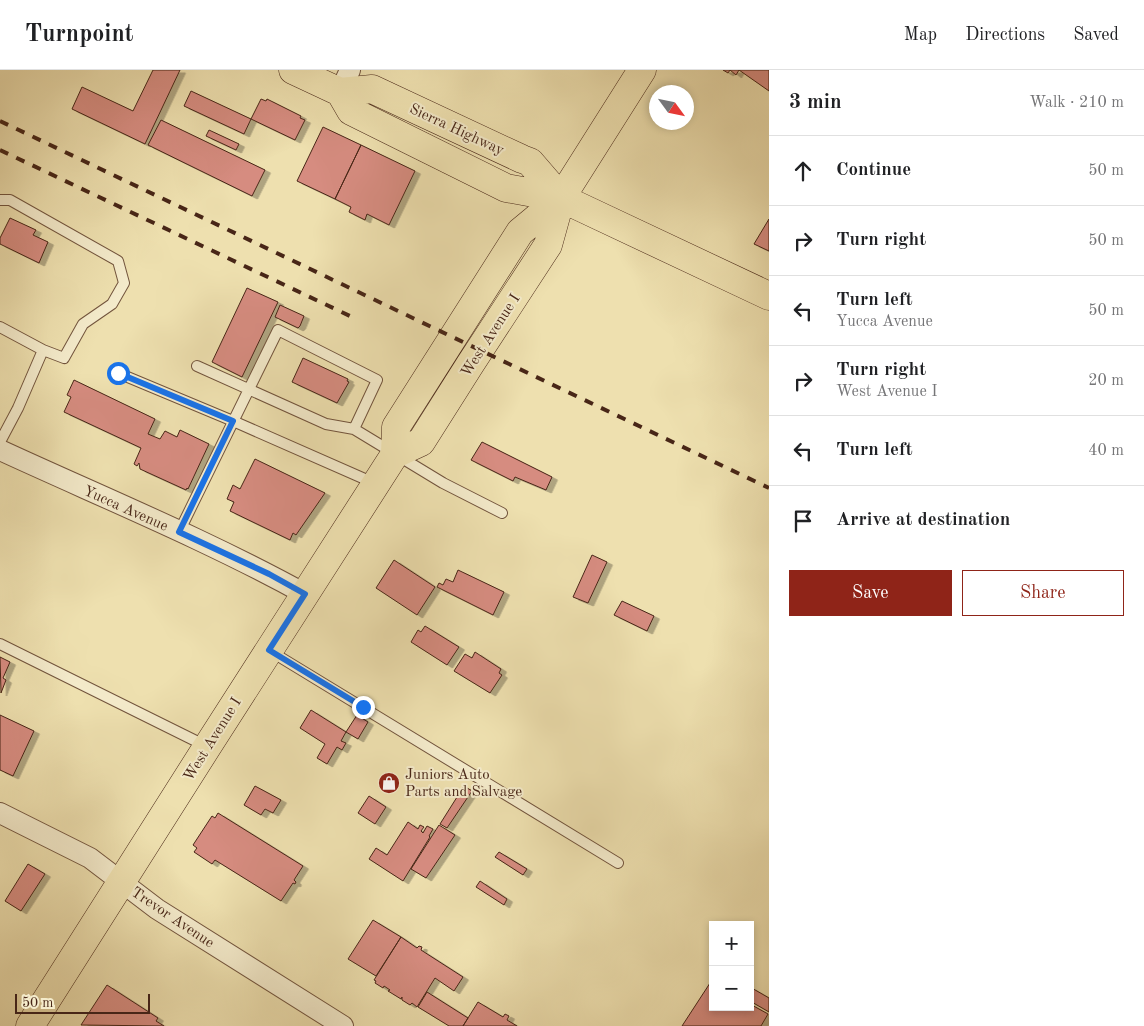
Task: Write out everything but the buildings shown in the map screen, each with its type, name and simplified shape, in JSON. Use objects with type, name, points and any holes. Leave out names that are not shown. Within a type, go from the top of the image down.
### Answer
[{"type":"main road","name":"Sierra Highway","points":[[293,70],[345,81],[351,111],[506,188],[560,198],[769,296]]},
{"type":"main road","name":"West Avenue I","points":[[30,1026],[395,454],[396,428],[520,232],[560,198],[642,70]]},
{"type":"street","name":"Yucca Avenue","points":[[0,450],[269,574],[305,594]]},
{"type":"street","name":"Trevor Avenue","points":[[0,813],[90,858],[156,909],[343,1026]]},
{"type":"lane","points":[[0,200],[10,200],[118,261],[124,283],[112,304],[83,324],[64,358],[43,350],[0,327]]},
{"type":"lane","points":[[179,532],[278,330],[378,380],[354,429]]},
{"type":"lane","points":[[0,442],[18,408],[43,350]]},
{"type":"lane","points":[[197,366],[326,424],[354,429],[443,483],[502,513]]},
{"type":"lane","points":[[118,373],[376,484]]},
{"type":"lane","points":[[0,644],[207,747]]},
{"type":"lane","points":[[269,650],[618,863]]},
{"type":"railway","points":[[0,121],[769,488]]},
{"type":"railway","points":[[0,150],[352,317]]},
{"type":"place","name":"Juniors Auto Parts and Salvage","points":[[389,783]]},
{"type":"route","points":[[118,373],[233,421],[179,532],[269,574],[305,594],[269,650],[363,707]]}]
